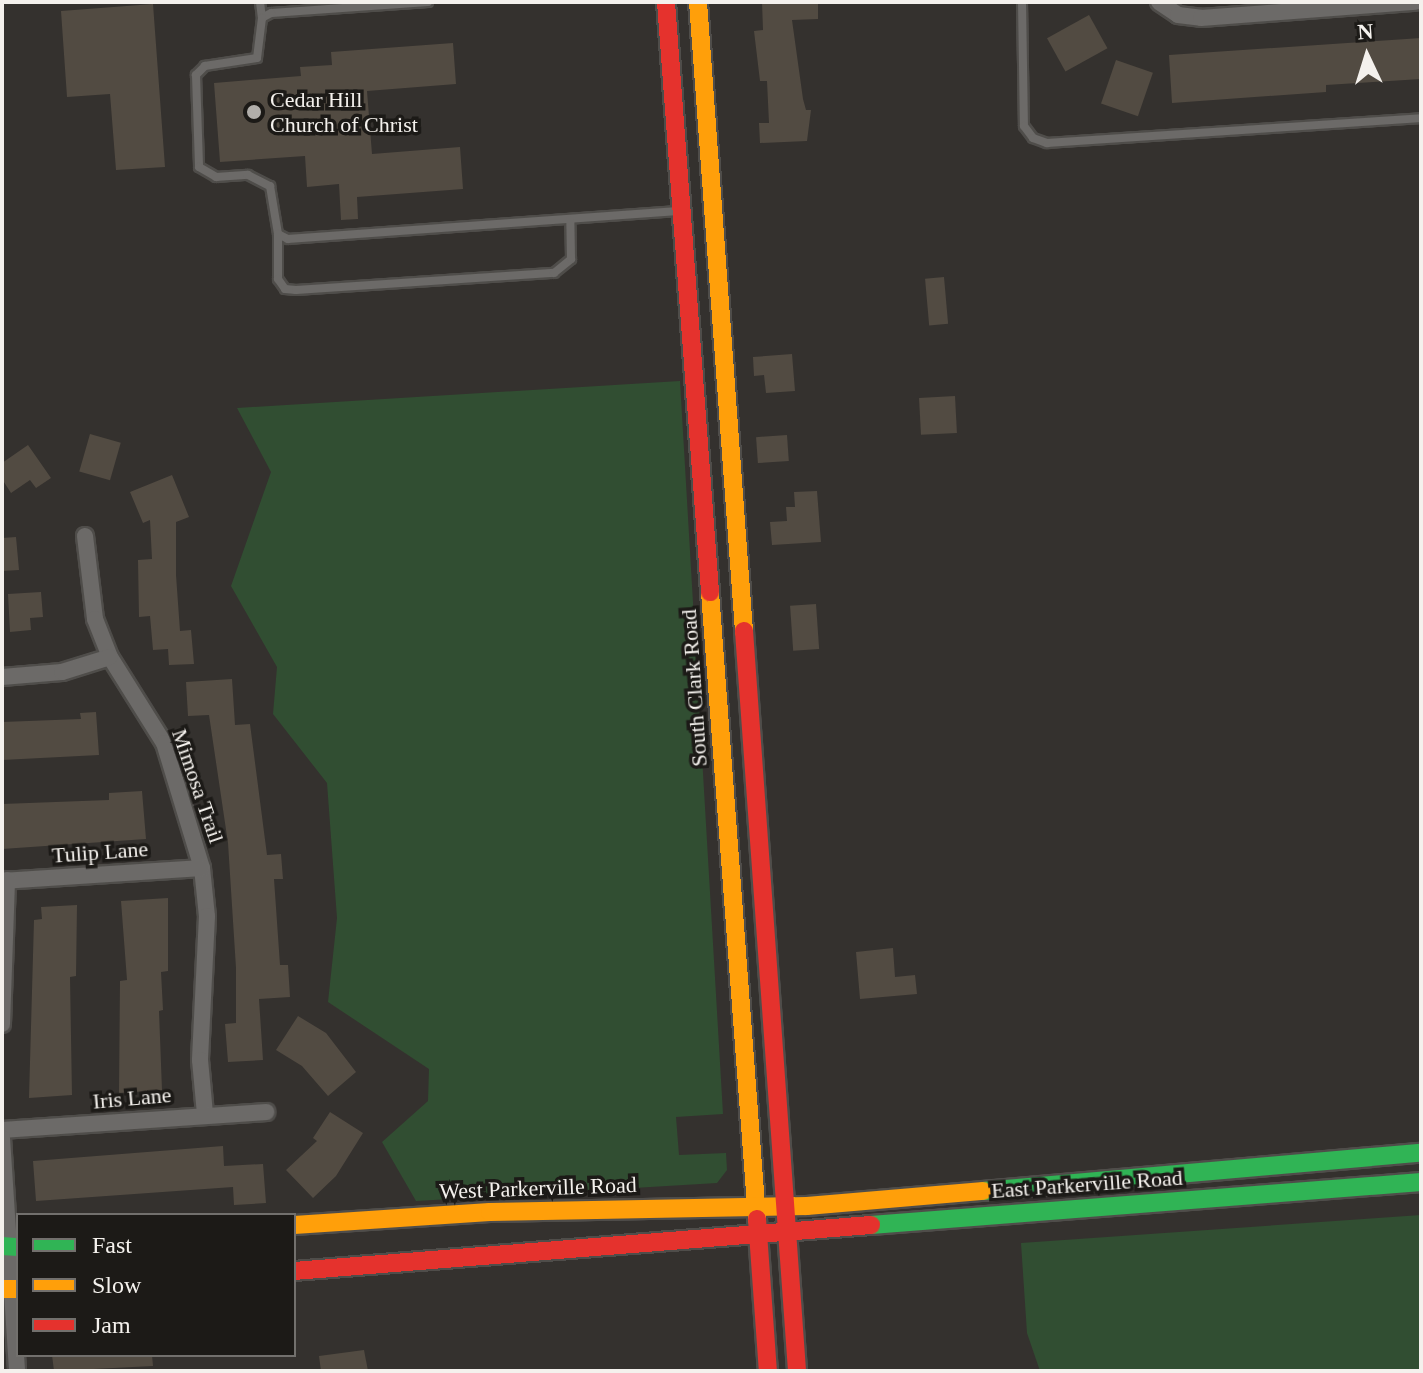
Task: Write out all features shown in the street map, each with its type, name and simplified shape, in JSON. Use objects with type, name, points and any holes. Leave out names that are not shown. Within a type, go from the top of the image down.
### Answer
[{"type":"main road","name":"South Clark Road","points":[[666,2],[768,1371]]},
{"type":"main road","points":[[698,2],[797,1371]]},
{"type":"main road","points":[[682,211],[712,208]]},
{"type":"main road","name":"East Parkerville Road","points":[[784,1205],[1421,1153]]},
{"type":"main road","name":"East Parkerville Road","points":[[757,1233],[1421,1182]]},
{"type":"main road","name":"West Parkerville Road","points":[[296,1225],[490,1212],[784,1205]]},
{"type":"main road","points":[[296,1271],[757,1233]]},
{"type":"street","points":[[1160,4],[1201,18],[1415,2]]},
{"type":"street","name":"Mimosa Trail","points":[[85,536],[95,619],[110,657],[164,743],[202,868],[207,916],[200,1060],[205,1114]]},
{"type":"street","points":[[2,677],[62,672],[110,657]]},
{"type":"street","name":"Tulip Lane","points":[[5,880],[202,868]]},
{"type":"street","points":[[2,1024],[5,880]]},
{"type":"street","name":"Iris Lane","points":[[2,1130],[266,1112]]},
{"type":"street","points":[[2,1138],[17,1371]]},
{"type":"lane","points":[[260,2],[262,18],[257,58],[205,66],[196,75],[196,159],[206,174],[248,175],[270,186],[278,234],[278,279],[285,289],[554,273],[571,259],[570,220]]},
{"type":"lane","points":[[262,18],[271,13],[428,2]]},
{"type":"lane","points":[[1022,2],[1024,126],[1033,138],[1047,143],[1421,118]]},
{"type":"lane","points":[[278,234],[300,240],[682,211]]},
{"type":"green space","points":[[680,381],[723,1114],[676,1117],[679,1155],[726,1153],[727,1170],[717,1183],[416,1201],[382,1142],[428,1101],[429,1069],[328,1002],[337,918],[327,783],[273,714],[277,667],[231,586],[271,472],[237,408]]},
{"type":"green space","points":[[1421,1215],[1421,1371],[1040,1371],[1027,1333],[1021,1243]]},
{"type":"building","points":[[762,2],[818,2],[818,19],[792,20],[803,99],[806,110],[811,110],[807,141],[760,143],[759,123],[769,123],[767,81],[760,81],[754,31],[763,30]]},
{"type":"building","points":[[153,4],[165,167],[116,170],[110,94],[67,97],[61,11]]},
{"type":"building","points":[[1089,15],[1107,48],[1065,72],[1047,38]]},
{"type":"building","points":[[1421,38],[1421,79],[1326,85],[1326,92],[1172,103],[1169,55]]},
{"type":"building","name":"Cedar Hill Church of Christ","points":[[453,43],[456,84],[367,91],[372,154],[460,147],[463,189],[357,197],[358,219],[341,220],[339,184],[307,187],[305,156],[220,162],[214,83],[301,76],[300,67],[332,65],[331,52]]},
{"type":"building","points":[[1116,60],[1153,73],[1138,116],[1101,103]]},
{"type":"building","points":[[944,277],[948,324],[929,325],[925,279]]},
{"type":"building","points":[[792,354],[795,391],[766,393],[764,375],[754,376],[753,357]]},
{"type":"building","points":[[955,396],[957,433],[921,435],[919,398]]},
{"type":"building","points":[[90,434],[121,443],[110,480],[79,471]]},
{"type":"building","points":[[787,435],[789,461],[758,463],[756,437]]},
{"type":"building","points":[[28,445],[51,478],[36,488],[30,480],[11,493],[2,479],[2,463]]},
{"type":"building","points":[[172,475],[189,517],[176,522],[176,575],[180,631],[191,630],[194,664],[169,665],[168,649],[153,650],[150,616],[139,617],[138,560],[152,559],[150,520],[143,523],[130,492]]},
{"type":"building","points":[[817,491],[821,542],[772,545],[770,522],[787,521],[786,507],[795,507],[794,492]]},
{"type":"building","points":[[16,537],[19,570],[2,571],[2,538]]},
{"type":"building","points":[[41,592],[43,617],[30,618],[31,630],[10,632],[8,594]]},
{"type":"building","points":[[816,604],[819,649],[793,651],[790,606]]},
{"type":"building","points":[[232,679],[235,725],[250,724],[267,855],[281,854],[283,879],[274,879],[280,965],[288,965],[290,997],[259,999],[263,1060],[228,1062],[225,1024],[236,1023],[236,968],[228,843],[209,715],[188,716],[186,682]]},
{"type":"building","points":[[96,712],[99,755],[2,760],[2,722],[81,719],[80,713]]},
{"type":"building","points":[[142,791],[146,839],[2,849],[2,804],[109,800],[109,793]]},
{"type":"building","points":[[168,898],[168,971],[161,972],[163,1010],[159,1011],[162,1090],[119,1093],[120,981],[127,980],[121,901]]},
{"type":"building","points":[[77,905],[76,976],[70,977],[72,1095],[29,1098],[34,920],[42,919],[41,907]]},
{"type":"building","points":[[893,948],[895,977],[915,975],[917,994],[860,999],[856,952]]},
{"type":"building","points":[[298,1016],[326,1033],[356,1072],[328,1096],[302,1066],[276,1050]]},
{"type":"building","points":[[330,1112],[363,1133],[336,1176],[313,1198],[286,1170],[317,1141],[313,1138]]},
{"type":"building","points":[[223,1146],[224,1166],[263,1164],[266,1203],[234,1205],[233,1187],[36,1201],[33,1161]]},
{"type":"building","points":[[364,1350],[368,1371],[321,1371],[319,1356]]},
{"type":"building","points":[[52,1357],[152,1357],[153,1366],[54,1371]]},
{"type":"traffic: fast","points":[[983,1191],[1421,1153]]},
{"type":"traffic: fast","points":[[871,1225],[1421,1182]]},
{"type":"traffic: fast","points":[[2,1246],[16,1247]]},
{"type":"traffic: slow","points":[[698,2],[744,631]]},
{"type":"traffic: slow","points":[[710,592],[757,1219]]},
{"type":"traffic: slow","points":[[296,1225],[490,1212],[807,1206],[983,1191]]},
{"type":"traffic: slow","points":[[2,1289],[16,1289]]},
{"type":"traffic: jam","points":[[666,2],[710,592]]},
{"type":"traffic: jam","points":[[744,631],[797,1371]]},
{"type":"traffic: jam","points":[[757,1219],[768,1371]]},
{"type":"traffic: jam","points":[[296,1271],[871,1225]]},
{"type":"place","name":"Cedar Hill Church of Christ","points":[[254,112]]}]
